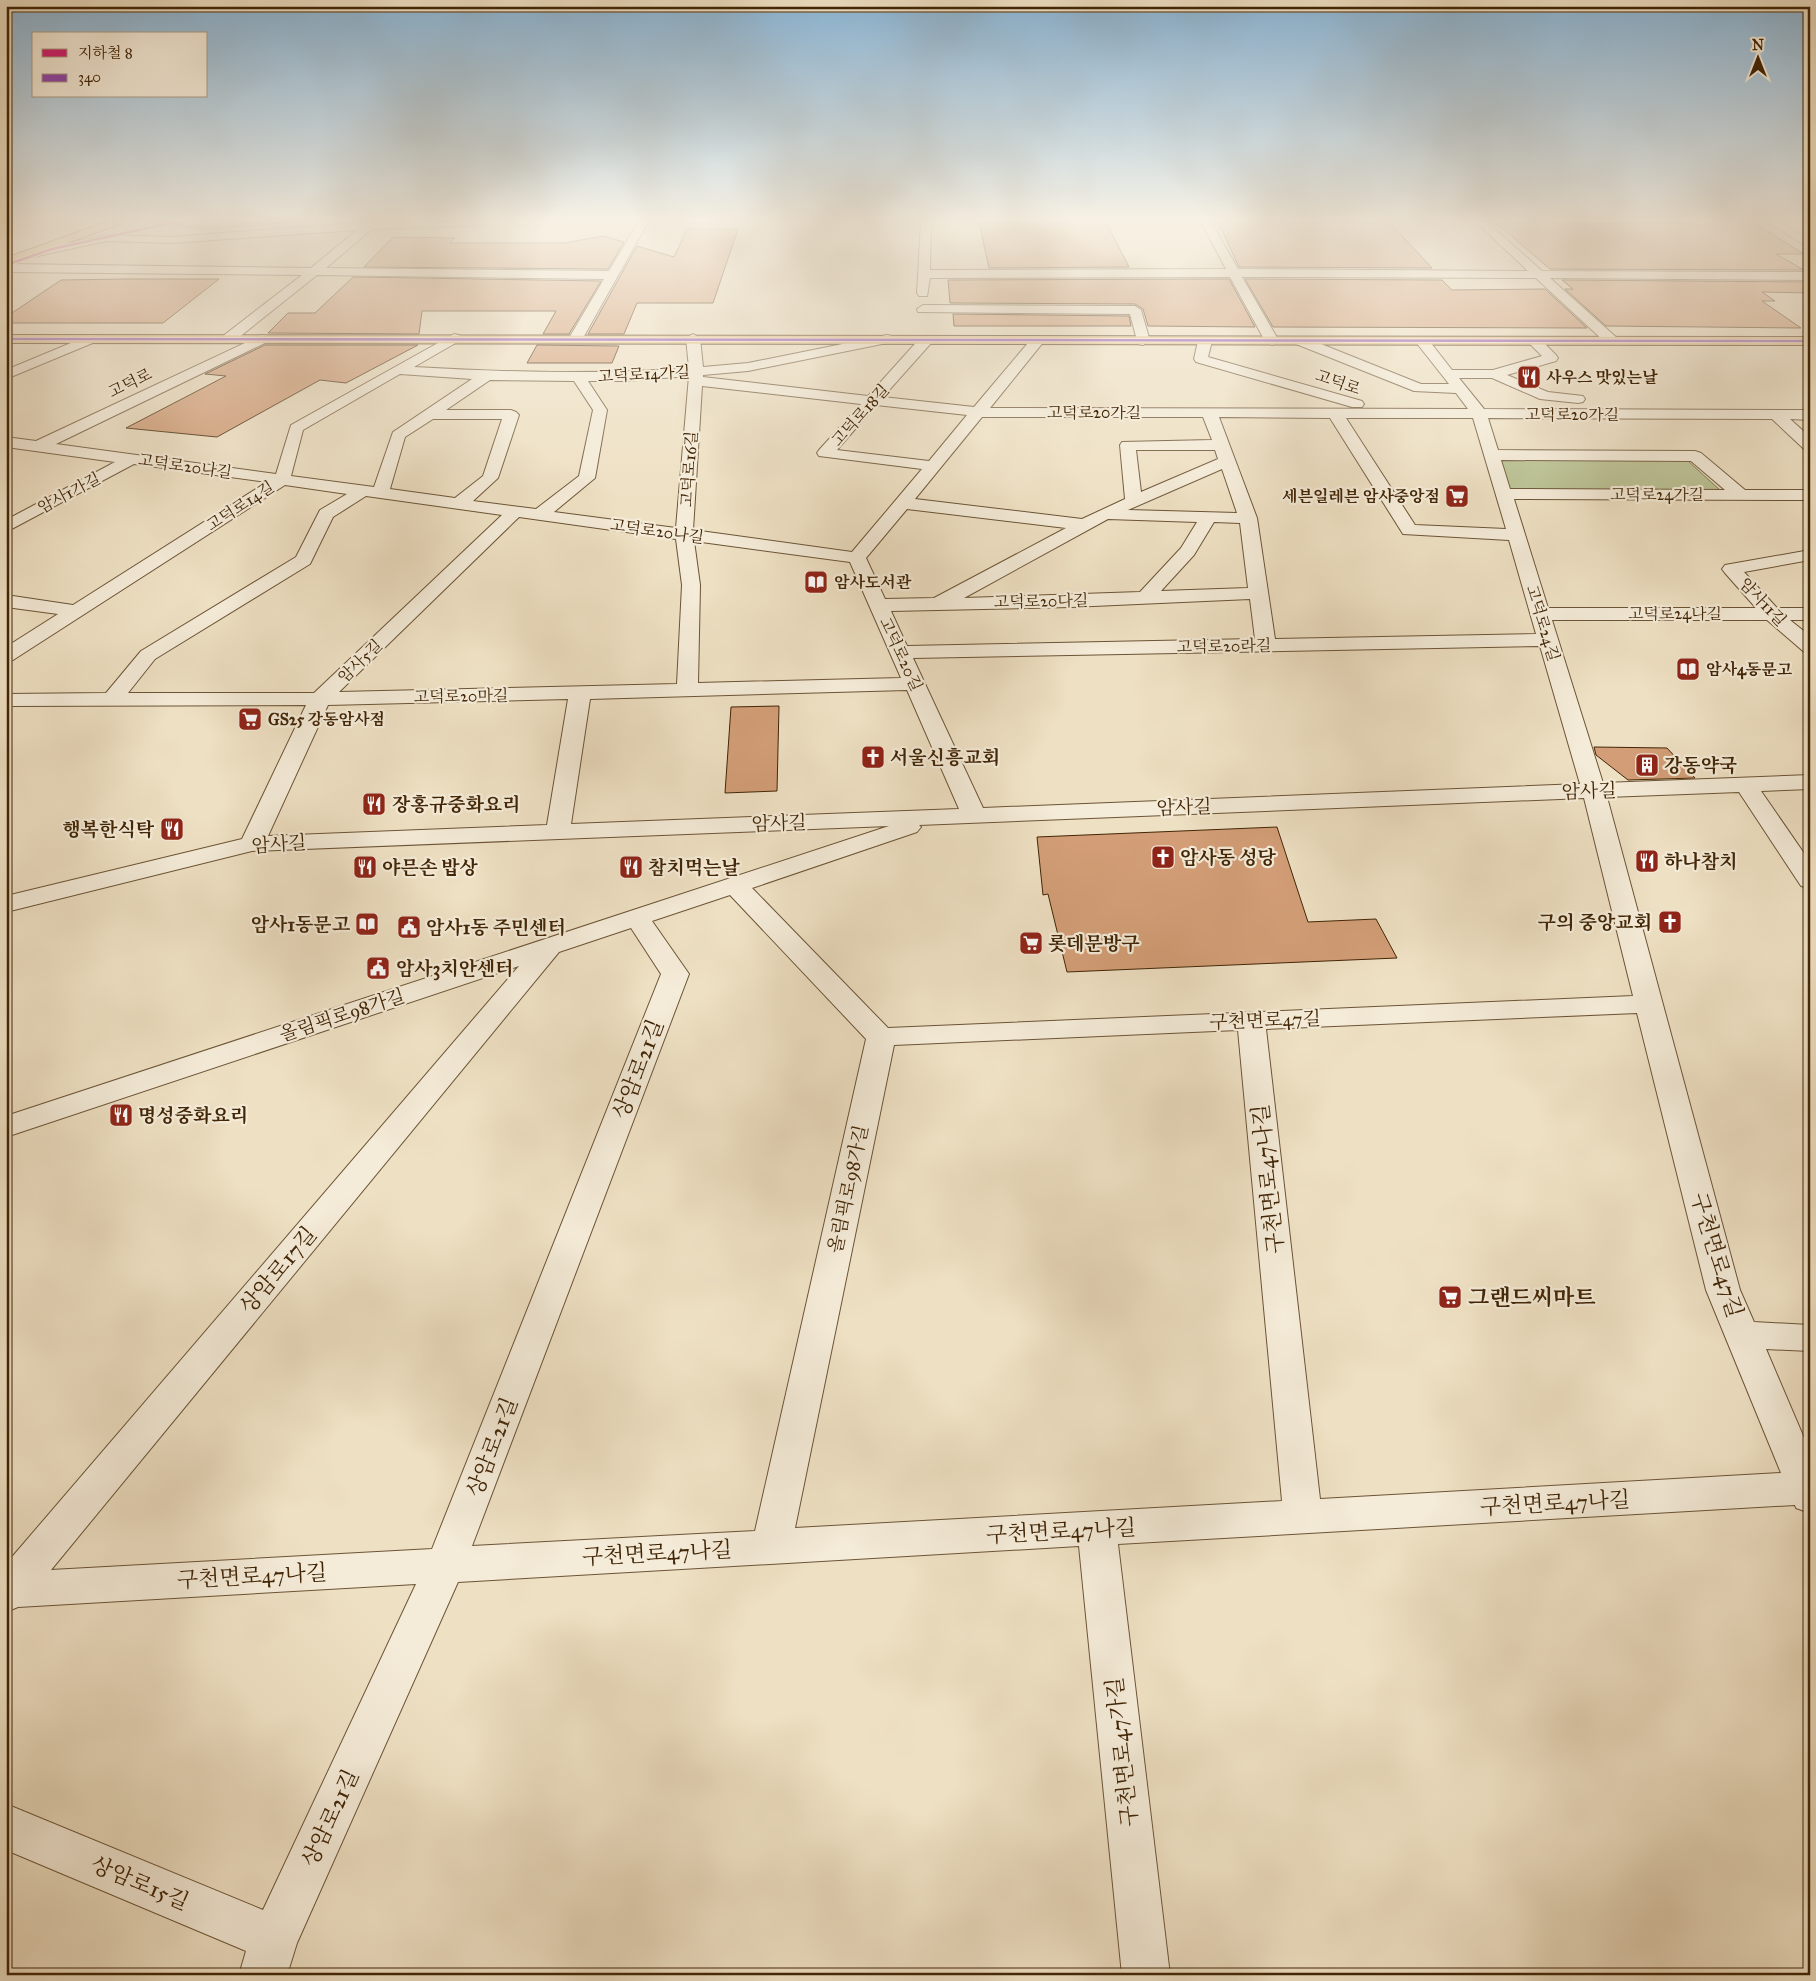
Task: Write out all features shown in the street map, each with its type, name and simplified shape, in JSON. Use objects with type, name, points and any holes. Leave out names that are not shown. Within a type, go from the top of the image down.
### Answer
[{"type":"main road","name":"고덕로","points":[[6,339],[693,338],[1143,341],[1810,341]]},
{"type":"street","points":[[228,339],[260,314]]},
{"type":"street","points":[[576,338],[590,314]]},
{"type":"street","points":[[923,314],[924,339]]},
{"type":"street","points":[[1136,314],[1143,341]]},
{"type":"street","points":[[1257,314],[1272,341]]},
{"type":"street","points":[[1583,314],[1612,341]]},
{"type":"street","name":"고덕로14길","points":[[6,656],[282,480],[296,428],[454,338]]},
{"type":"street","name":"고덕로16길","points":[[687,690],[691,585],[684,534],[696,376],[693,338]]},
{"type":"street","points":[[6,375],[90,339]]},
{"type":"street","name":"고덕로","points":[[39,446],[262,339]]},
{"type":"street","name":"고덕로14가길","points":[[399,370],[486,376],[696,376],[887,339]]},
{"type":"street","name":"고덕로18길","points":[[924,339],[874,400],[825,453],[934,466]]},
{"type":"street","points":[[857,558],[1038,340]]},
{"type":"street","name":"고덕로","points":[[1205,341],[1201,359],[1359,404],[1364,413]]},
{"type":"street","name":"고덕로","points":[[1301,341],[1419,388],[1460,390]]},
{"type":"street","name":"고덕로24길","points":[[1422,341],[1479,413],[1594,791]]},
{"type":"street","points":[[1448,374],[1494,374],[1551,358],[1534,341]]},
{"type":"street","points":[[1494,374],[1545,396],[1582,399],[1596,414]]},
{"type":"street","points":[[112,700],[148,655],[304,560],[326,514],[372,492],[398,435],[486,376]]},
{"type":"street","points":[[696,376],[978,412]]},
{"type":"street","name":"고덕로14가길","points":[[539,515],[587,478],[600,410],[578,377]]},
{"type":"street","name":"고덕로20가길","points":[[978,412],[1810,415]]},
{"type":"street","points":[[1209,412],[1248,518],[1266,645]]},
{"type":"street","points":[[1334,413],[1409,530],[1516,535]]},
{"type":"street","points":[[430,414],[511,415],[490,478],[458,504]]},
{"type":"street","points":[[1776,415],[1810,446]]},
{"type":"street","name":"고덕로20나길","points":[[6,442],[857,558]]},
{"type":"street","points":[[1134,501],[1128,445],[1224,453]]},
{"type":"street","name":"고덕로20다길","points":[[938,604],[1084,525],[1134,501],[1224,453]]},
{"type":"street","points":[[1492,455],[1695,456],[1740,494]]},
{"type":"street","name":"암사1가길","points":[[6,527],[132,459]]},
{"type":"street","name":"고덕로24가길","points":[[1504,494],[1810,495]]},
{"type":"street","points":[[902,503],[1084,525]]},
{"type":"street","name":"암사5길","points":[[252,844],[320,699],[516,512]]},
{"type":"street","name":"고덕로20다길","points":[[1103,515],[1248,518]]},
{"type":"street","points":[[1145,598],[1188,551],[1209,517]]},
{"type":"street","name":"암사11길","points":[[1810,555],[1731,569],[1772,613],[1810,647]]},
{"type":"street","name":"고덕로20길","points":[[857,558],[974,815]]},
{"type":"street","name":"고덕로20다길","points":[[879,605],[1258,593]]},
{"type":"street","points":[[6,601],[77,611]]},
{"type":"street","name":"고덕로24나길","points":[[1540,614],[1810,614]]},
{"type":"street","name":"고덕로20라길","points":[[900,652],[1548,640]]},
{"type":"street","name":"고덕로20마길","points":[[6,700],[320,699],[915,684]]},
{"type":"street","points":[[558,832],[580,692]]},
{"type":"street","name":"암사길","points":[[6,904],[252,844],[1810,782]]},
{"type":"street","points":[[1746,785],[1810,881]]},
{"type":"street","name":"구천면로47길","points":[[1594,791],[1723,1290],[1808,1493]]},
{"type":"street","name":"올림픽로98가길","points":[[6,1127],[940,817]]},
{"type":"street","points":[[735,885],[881,1037]]},
{"type":"street","name":"상암로21길","points":[[269,1957],[445,1566],[675,974],[637,918]]},
{"type":"street","name":"상암로17길","points":[[8,1592],[550,946]]},
{"type":"street","name":"구천면로47길","points":[[881,1037],[1649,1004]]},
{"type":"street","name":"구천면로47나길","points":[[1251,1020],[1303,1518]]},
{"type":"street","name":"올림픽로98가길","points":[[771,1547],[881,1037]]},
{"type":"street","points":[[1742,1335],[1810,1338]]},
{"type":"street","name":"구천면로47나길","points":[[8,1592],[1097,1528],[1808,1493]]},
{"type":"street","name":"구천면로47가길","points":[[1097,1528],[1146,1975]]},
{"type":"street","name":"상암로15길","points":[[6,1827],[269,1957]]},
{"type":"green space","points":[[1501,459],[1687,460],[1721,491],[1509,490]]},
{"type":"building","points":[[10,314],[174,314],[163,323],[6,323],[6,317]]},
{"type":"building","points":[[287,314],[422,314],[419,334],[268,333]]},
{"type":"building","points":[[554,314],[581,314],[569,334],[543,334]]},
{"type":"building","points":[[599,314],[632,314],[624,334],[588,334]]},
{"type":"building","points":[[953,314],[1129,316],[1131,326],[954,326]]},
{"type":"building","points":[[1145,314],[1248,314],[1255,327],[1148,326]]},
{"type":"building","points":[[1266,314],[1572,314],[1587,328],[1273,327]]},
{"type":"building","points":[[1593,314],[1781,314],[1801,328],[1606,326]]},
{"type":"building","points":[[265,345],[418,345],[346,383],[320,380],[217,437],[126,428],[226,376],[205,374]]},
{"type":"building","points":[[537,345],[619,346],[612,363],[527,363]]},
{"type":"building","points":[[779,706],[777,791],[725,793],[731,707]]},
{"type":"building","name":"강동약국","points":[[1594,747],[1667,748],[1695,778],[1628,780],[1596,755]]},
{"type":"building","points":[[1277,827],[1308,922],[1376,919],[1397,958],[1067,972],[1048,894],[1043,895],[1037,837]]},
{"type":"transit line","name":"340","points":[[6,339],[1810,341]]},
{"type":"place","name":"사우스 맛있는날","points":[[1529,377]]},
{"type":"place","name":"세븐일레븐 암사중앙점","points":[[1457,496]]},
{"type":"place","name":"암사도서관","points":[[816,582]]},
{"type":"place","name":"암사4동문고","points":[[1688,669]]},
{"type":"place","name":"GS25 강동암사점","points":[[250,719]]},
{"type":"place","name":"서울신흥교회","points":[[873,757]]},
{"type":"place","name":"강동약국","points":[[1647,765]]},
{"type":"place","name":"장홍규중화요리","points":[[374,804]]},
{"type":"place","name":"행복한식탁","points":[[172,829]]},
{"type":"place","name":"암사동 성당","points":[[1163,857]]},
{"type":"place","name":"하나참치","points":[[1647,861]]},
{"type":"place","name":"야믄손 밥상","points":[[365,867]]},
{"type":"place","name":"참치먹는날","points":[[631,867]]},
{"type":"place","name":"구의 중앙교회","points":[[1670,922]]},
{"type":"place","name":"암사1동문고","points":[[367,924]]},
{"type":"place","name":"암사1동 주민센터","points":[[409,927]]},
{"type":"place","name":"롯데문방구","points":[[1031,943]]},
{"type":"place","name":"암사3치안센터","points":[[378,968]]},
{"type":"place","name":"명성중화요리","points":[[121,1115]]},
{"type":"place","name":"그랜드씨마트","points":[[1450,1297]]}]
